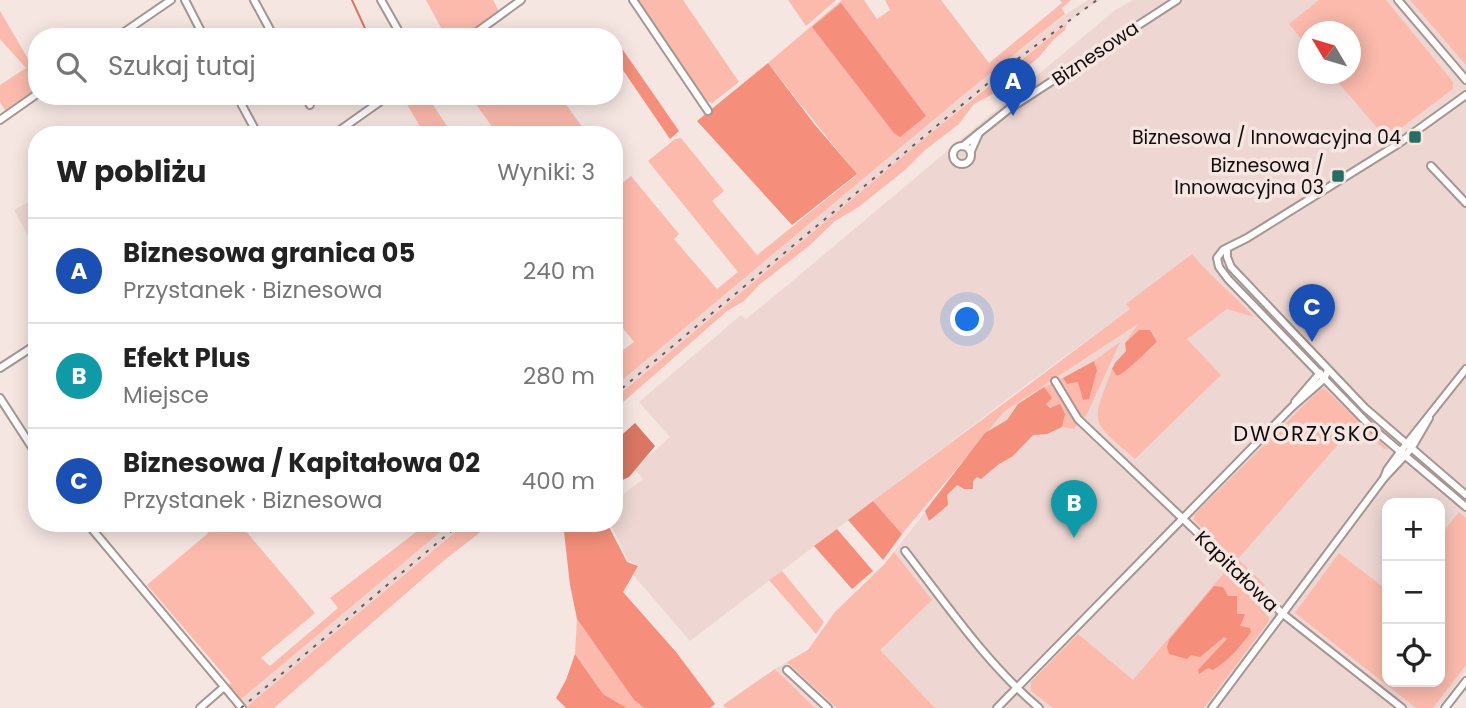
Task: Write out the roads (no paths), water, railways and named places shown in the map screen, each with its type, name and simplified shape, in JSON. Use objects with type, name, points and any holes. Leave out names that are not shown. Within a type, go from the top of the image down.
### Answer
[{"type":"street","points":[[130,28],[170,0]]},
{"type":"street","points":[[185,0],[199,28]]},
{"type":"street","points":[[254,0],[269,28]]},
{"type":"street","points":[[381,0],[397,28]]},
{"type":"street","points":[[482,28],[521,0]]},
{"type":"street","points":[[633,0],[708,111]]},
{"type":"street","name":"Biznesowa","points":[[963,146],[1009,109],[1177,0]]},
{"type":"street","points":[[1398,0],[1466,80]]},
{"type":"street","points":[[1466,94],[1398,145],[1227,249],[1218,256],[1217,261],[1222,271],[1370,426],[1466,507]]},
{"type":"street","points":[[0,120],[28,100]]},
{"type":"street","points":[[242,105],[253,126]]},
{"type":"street","points":[[345,126],[375,105]]},
{"type":"street","points":[[971,151],[963,146],[957,147],[953,158],[957,163],[968,162],[979,133]]},
{"type":"street","points":[[1431,166],[1466,203]]},
{"type":"street","points":[[1227,249],[1231,267],[1328,370],[1408,447],[1466,495]]},
{"type":"street","points":[[0,368],[28,350]]},
{"type":"street","points":[[1212,708],[1466,369]]},
{"type":"street","points":[[997,708],[1328,370]]},
{"type":"street","name":"Kapitałowa","points":[[1055,381],[1082,422],[1283,614],[1402,708]]},
{"type":"street","points":[[0,398],[28,441]]},
{"type":"street","points":[[95,532],[243,708]]},
{"type":"street","points":[[905,551],[978,646],[1015,687],[1039,708]]},
{"type":"street","points":[[787,670],[828,708]]},
{"type":"street","points":[[1445,708],[1466,681]]},
{"type":"street","points":[[200,708],[224,687]]},
{"type":"waterway","points":[[352,0],[365,28]]},
{"type":"railway","points":[[623,387],[1011,64],[1097,0]]},
{"type":"railway","points":[[241,708],[450,532]]},
{"type":"place","name":"Biznesowa granica 05","points":[[1013,116]]},
{"type":"place","name":"Biznesowa / Innowacyjna 04","points":[[1415,137]]},
{"type":"place","name":"Biznesowa / Innowacyjna 03","points":[[1338,176]]},
{"type":"place","name":"Biznesowa / Kapitałowa 02","points":[[1312,342]]},
{"type":"place","name":"Efekt Plus","points":[[1074,538]]},
{"type":"district","name":"DWORZYSKO","points":[[1307,434]]}]
